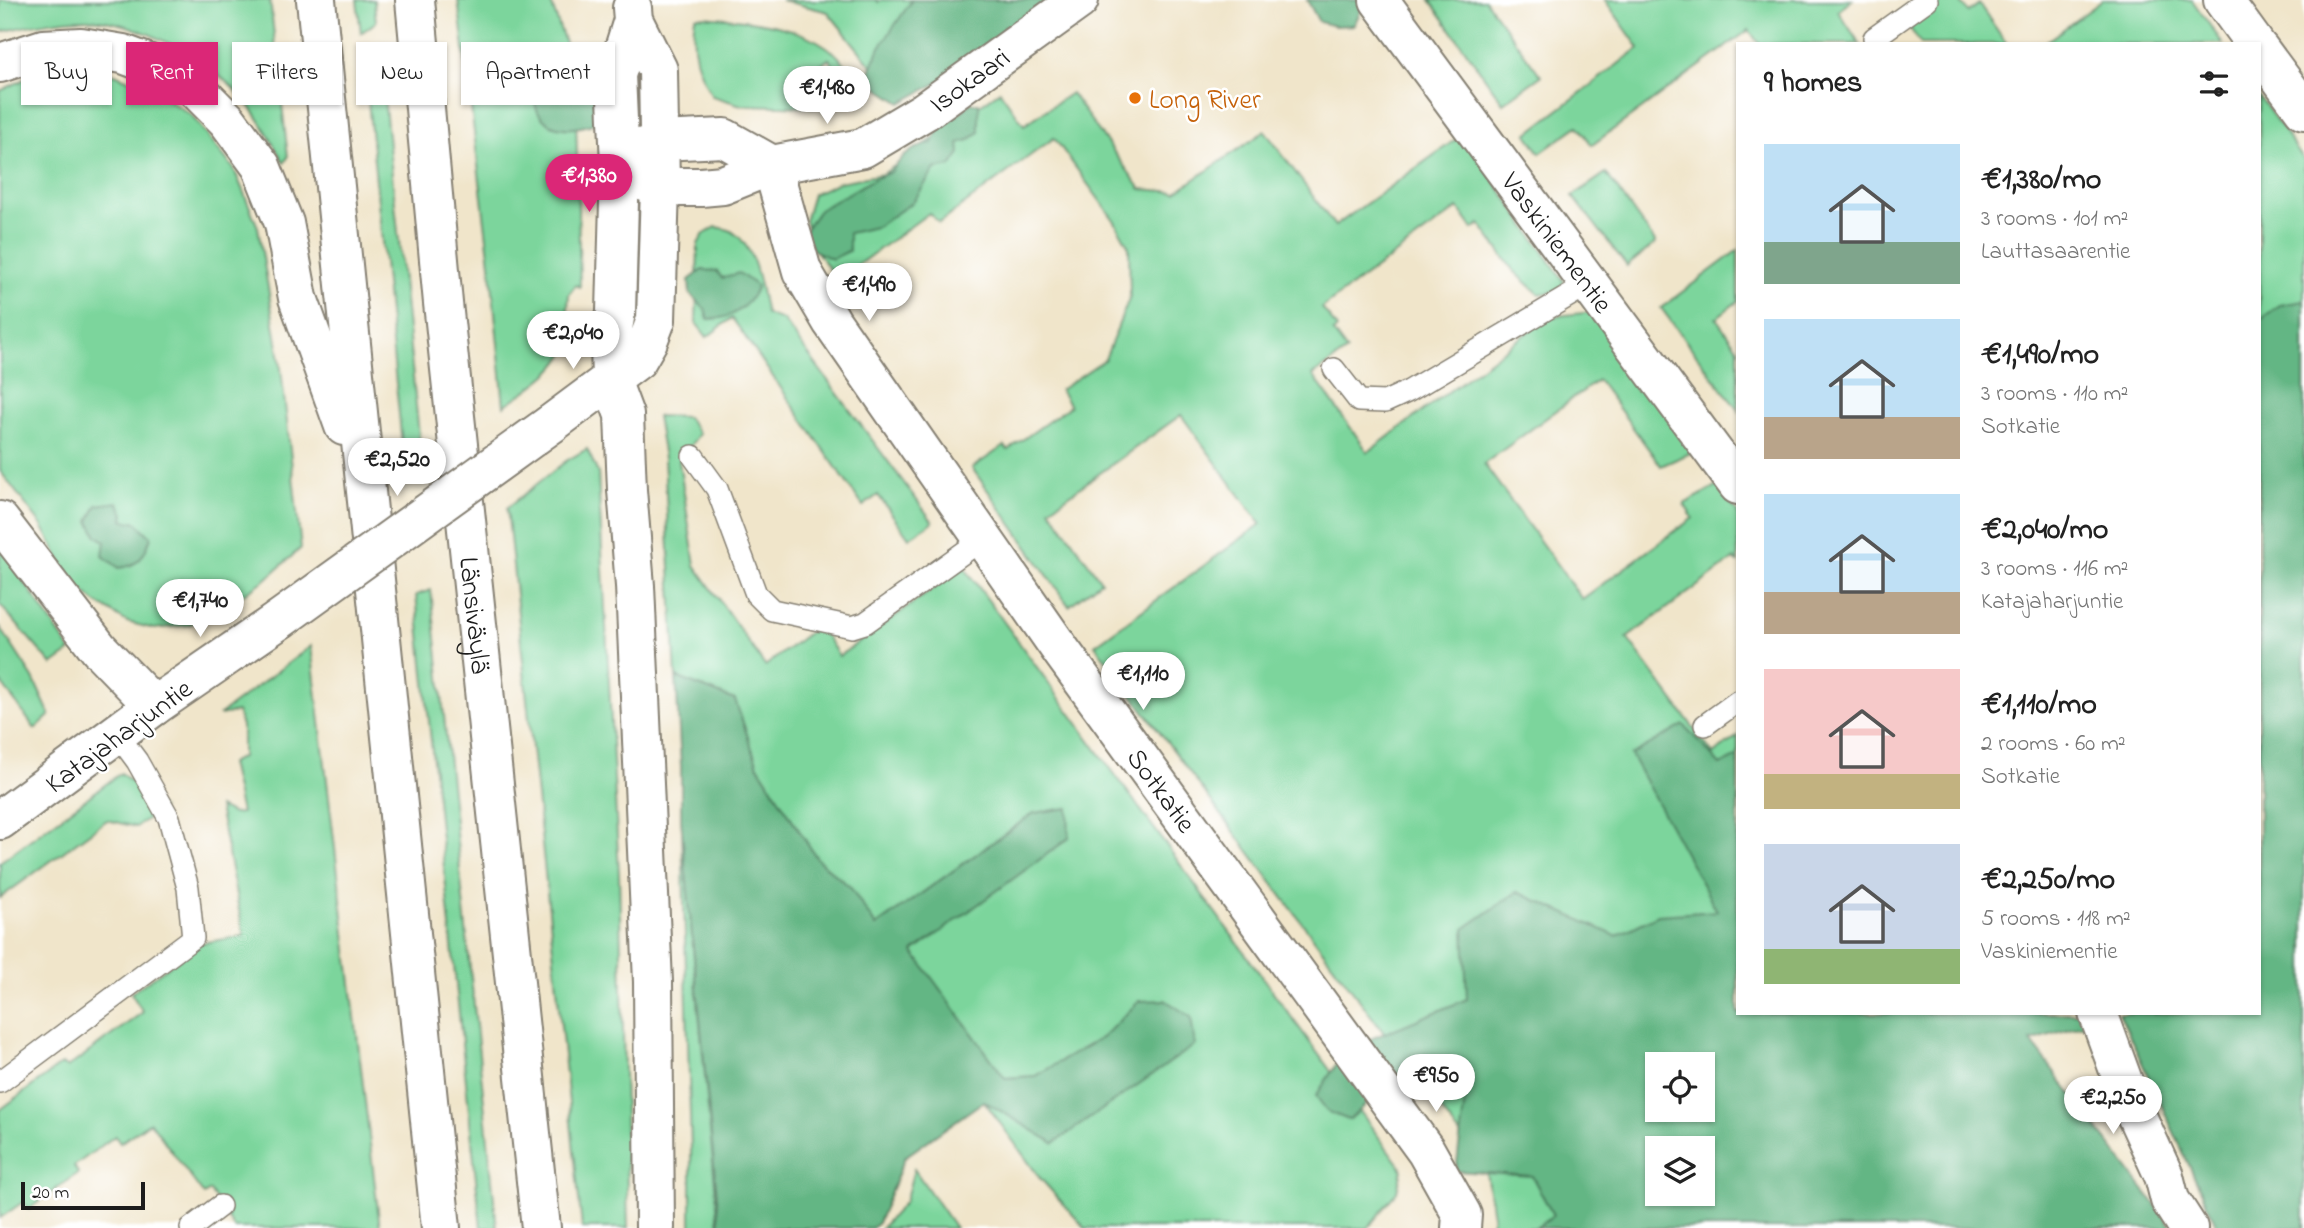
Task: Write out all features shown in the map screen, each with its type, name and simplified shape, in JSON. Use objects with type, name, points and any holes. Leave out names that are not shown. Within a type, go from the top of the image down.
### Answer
[{"type":"main road","points":[[316,0],[441,1228]]},
{"type":"main road","name":"Länsiväylä","points":[[415,0],[445,316],[541,1228]]},
{"type":"main road","name":"Isokaari","points":[[620,164],[638,180],[660,187],[723,185],[772,165],[863,148],[925,111],[1079,0]]},
{"type":"main road","name":"Vaskiniementie","points":[[1379,0],[1736,482]]},
{"type":"main road","points":[[2223,0],[2254,42]]},
{"type":"main road","points":[[632,10],[616,75],[620,164],[616,312],[610,344],[611,380],[624,415],[635,586],[653,982],[656,1228]]},
{"type":"main road","name":"Katajaharjuntie","points":[[0,820],[154,706],[279,621],[637,360],[656,320],[660,141],[658,70],[632,10]]},
{"type":"main road","points":[[0,64],[43,48],[80,47],[123,54],[158,67],[194,88],[227,120],[261,166],[284,223],[298,298],[364,481]]},
{"type":"main road","points":[[2261,52],[2304,110]]},
{"type":"main road","points":[[620,164],[638,149],[660,141],[724,138],[772,165]]},
{"type":"main road","name":"Sotkatie","points":[[772,165],[802,271],[832,322],[1062,652],[1426,1151],[1462,1215],[1461,1228]]},
{"type":"main road","points":[[0,521],[99,649],[154,706]]},
{"type":"main road","points":[[2099,1015],[2132,1107],[2164,1176],[2170,1200],[2188,1228]]},
{"type":"lane","points":[[1874,38],[1927,0]]},
{"type":"lane","points":[[1334,369],[1359,401],[1385,402],[1409,391],[1589,284]]},
{"type":"lane","points":[[693,456],[717,489],[756,594],[772,610],[852,627],[865,623],[984,538]]},
{"type":"lane","points":[[1705,725],[1736,702]]},
{"type":"lane","points":[[0,1082],[192,938],[188,888],[169,818],[137,761],[117,734]]},
{"type":"lane","points":[[191,1228],[219,1206]]},
{"type":"green space","points":[[0,0],[270,0],[275,42],[232,42],[232,87],[218,75],[218,42],[166,42],[129,27],[85,19],[0,32]]},
{"type":"green space","points":[[357,0],[374,0],[376,22],[361,33]]},
{"type":"green space","points":[[458,0],[550,0],[565,42],[463,42]]},
{"type":"green space","points":[[781,0],[1016,0],[887,85],[828,12]]},
{"type":"green space","points":[[912,0],[1056,0],[1019,22],[1005,26],[996,41],[973,51],[961,70],[901,103],[878,88],[870,71],[880,47]]},
{"type":"green space","points":[[1307,0],[1361,0],[1364,4],[1354,25],[1335,26],[1319,22]]},
{"type":"green space","points":[[1430,0],[1485,0],[1541,76],[1503,103]]},
{"type":"green space","points":[[1605,0],[1852,0],[1838,11],[1859,42],[1758,42],[1749,30],[1592,145],[1578,126],[1540,153],[1527,134],[1639,48]]},
{"type":"green space","points":[[1944,0],[1959,0],[1968,12],[1979,4],[2006,42],[1920,42],[1909,27]]},
{"type":"green space","points":[[2103,0],[2192,0],[2222,42],[2046,42]]},
{"type":"green space","points":[[695,17],[768,24],[814,39],[833,52],[848,68],[857,89],[853,91],[847,87],[829,59],[798,79],[816,107],[741,105],[712,96],[702,77],[694,49]]},
{"type":"green space","points":[[112,74],[126,79],[126,105],[176,105],[191,115],[234,169],[258,227],[280,360],[301,548],[265,580],[219,610],[188,625],[154,629],[127,622],[94,601],[73,583],[42,526],[0,471],[0,91],[21,81],[21,105],[112,105]]},
{"type":"green space","points":[[1000,91],[1024,125],[1071,93],[1141,189],[1176,192],[1265,131],[1335,226],[1462,135],[1564,281],[1560,291],[1539,294],[1513,270],[1480,224],[1473,229],[1458,208],[1322,308],[1337,328],[1333,332],[1347,351],[1313,375],[1368,452],[1548,317],[1591,312],[1695,451],[1661,466],[1598,380],[1484,464],[1582,599],[1693,518],[1684,504],[1717,486],[1736,510],[1736,560],[1734,559],[1627,638],[1713,754],[1736,737],[1736,997],[1671,1052],[1645,1052],[1645,1116],[1532,1176],[1553,1215],[1536,1228],[1490,1228],[1493,1216],[1479,1129],[1463,1139],[1095,645],[1261,524],[1181,415],[1050,509],[1101,581],[1069,606],[972,468],[1004,446],[1008,450],[1070,406],[1060,390],[1105,359],[1130,296],[1129,247],[1114,220],[1054,138],[939,223],[929,213],[837,280],[813,246],[805,221],[813,194],[839,182],[883,174]]},
{"type":"green space","points":[[2261,99],[2304,160],[2304,352],[2261,385]]},
{"type":"green space","points":[[971,103],[979,103],[979,132],[969,140],[959,143],[960,153],[951,166],[935,169],[913,202],[876,227],[849,233],[849,251],[832,259],[813,250],[803,233],[819,210],[891,172],[902,158],[914,149],[932,143],[940,125],[955,117]]},
{"type":"green space","points":[[249,105],[282,105],[288,157],[284,163]]},
{"type":"green space","points":[[368,105],[385,105],[421,454],[404,465]]},
{"type":"green space","points":[[471,105],[575,105],[580,287],[576,285],[569,294],[567,320],[578,328],[571,343],[548,374],[504,406]]},
{"type":"green space","points":[[536,105],[600,105],[598,122],[574,128],[550,124],[538,112]]},
{"type":"green space","points":[[1606,173],[1656,243],[1627,266],[1573,196]]},
{"type":"green space","points":[[716,227],[731,231],[741,239],[756,270],[766,314],[783,320],[933,522],[909,538],[878,495],[863,506],[732,318],[707,337],[696,323],[698,244],[703,235]]},
{"type":"green space","points":[[1736,252],[1736,303],[1716,318],[1736,346],[1736,407],[1661,308]]},
{"type":"green space","points":[[702,270],[717,271],[722,278],[739,273],[757,286],[749,300],[738,311],[732,315],[708,319],[705,309],[690,294],[689,280]]},
{"type":"green space","points":[[2304,301],[2304,1228],[2218,1228],[2120,1015],[2261,1015],[2261,319],[2280,305]]},
{"type":"green space","points":[[657,416],[687,417],[699,434],[679,461],[695,565],[765,666],[819,625],[839,656],[964,567],[1402,1169],[1397,1191],[1368,1228],[1085,1228],[1040,1178],[984,1101],[1054,1143],[1140,1001],[1103,1037],[1035,1076],[1005,1078],[912,952],[1069,838],[1034,813],[876,926],[850,887],[818,860],[758,766],[735,700],[676,677],[664,458]]},
{"type":"green space","points":[[587,449],[598,473],[619,874],[628,1228],[582,1228],[507,508],[566,461]]},
{"type":"green space","points":[[118,502],[124,514],[123,520],[137,523],[151,537],[137,562],[119,568],[103,556],[105,541],[97,536],[89,521],[97,505]]},
{"type":"green space","points":[[0,546],[71,651],[52,665],[0,605]]},
{"type":"green space","points":[[431,590],[497,1228],[481,1228],[416,595]]},
{"type":"green space","points":[[0,627],[33,678],[50,715],[35,729],[0,681]]},
{"type":"green space","points":[[311,646],[380,1228],[234,1228],[210,1191],[204,1195],[150,1122],[120,1143],[115,1136],[74,1166],[78,1173],[29,1209],[23,1202],[0,1218],[0,1110],[62,1064],[67,1068],[143,1012],[131,993],[201,943],[244,936],[219,807],[233,814],[241,813],[230,763],[242,757],[242,726],[237,712],[219,715]]},
{"type":"green space","points":[[676,677],[735,700],[758,766],[818,860],[850,887],[876,926],[1034,813],[1068,808],[1069,838],[913,952],[1005,1078],[1035,1076],[1103,1037],[1139,1001],[1165,1000],[1191,1017],[1195,1045],[1054,1143],[984,1101],[905,1157],[878,1223],[872,1228],[720,1228],[681,820]]},
{"type":"green space","points":[[1684,725],[1720,765],[1736,757],[1736,1015],[2093,1015],[2095,1021],[2031,1041],[2173,1228],[1536,1228],[1553,1215],[1532,1176],[1456,1171],[1467,1083],[1377,1095],[1349,1120],[1328,1112],[1316,1096],[1346,1049],[1467,999],[1464,929],[1517,892],[1616,936],[1658,915],[1717,911],[1631,755]]},
{"type":"green space","points":[[121,773],[162,808],[136,827],[107,820],[0,898],[0,862]]},
{"type":"green space","points":[[682,830],[719,1228],[691,1228]]},
{"type":"green space","points":[[914,1169],[955,1228],[881,1228],[905,1202]]},
{"type":"place","name":"Long River","points":[[1135,98]]}]
